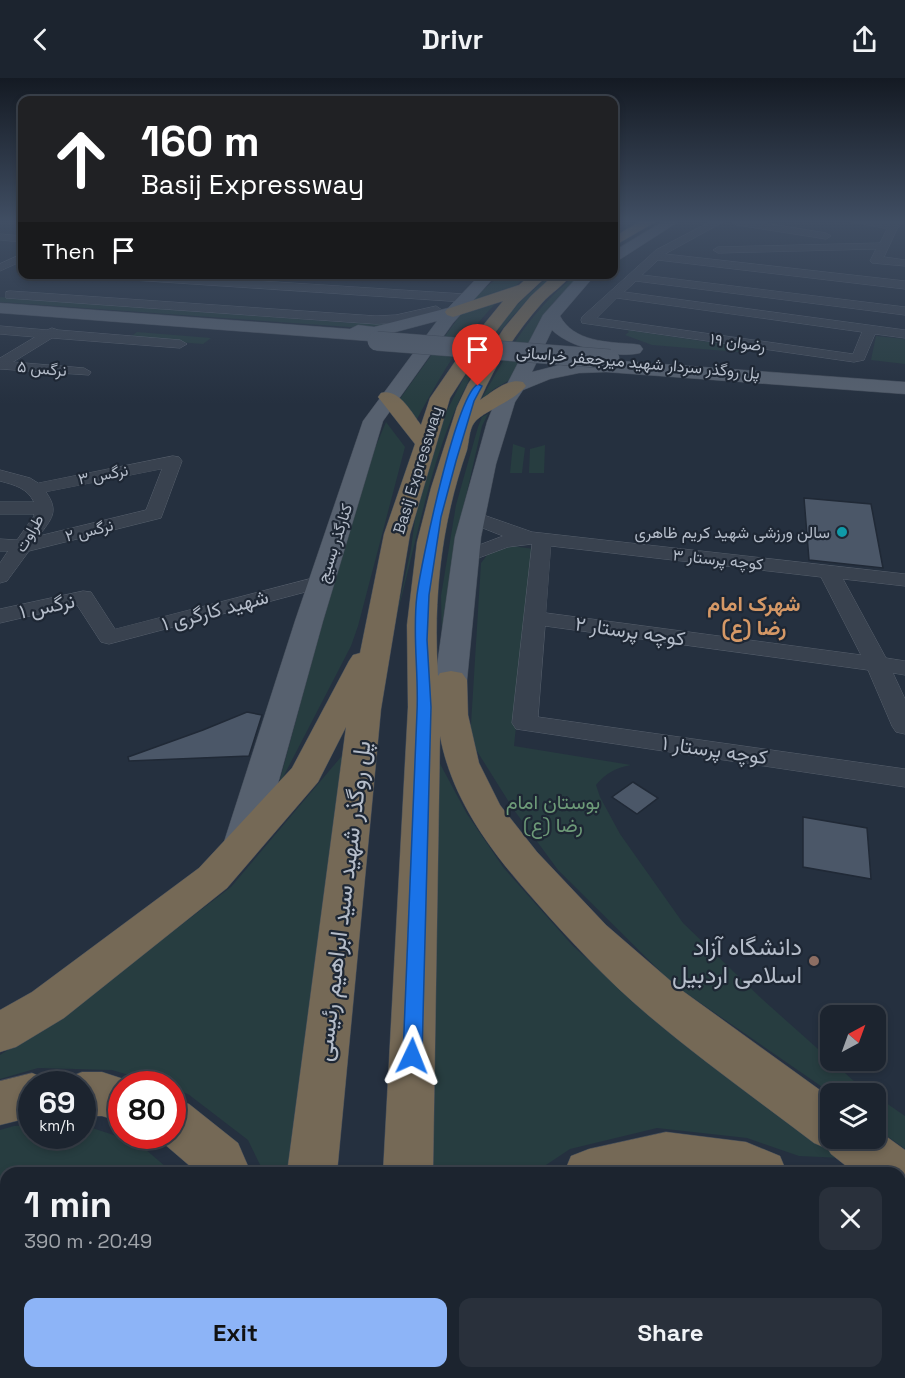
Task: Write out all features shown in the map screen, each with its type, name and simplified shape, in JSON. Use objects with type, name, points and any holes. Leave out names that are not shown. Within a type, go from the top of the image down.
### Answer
[{"type":"highway","name":"Basij Expressway","points":[[380,630],[397,534],[424,442],[440,398],[469,354],[512,300],[532,283]]},
{"type":"highway","name":"Basij Expressway","points":[[408,1167],[424,707],[421,640],[423,595],[432,535],[470,401],[493,357],[519,320],[556,283]]},
{"type":"highway","points":[[467,291],[526,288]]},
{"type":"highway","points":[[464,420],[516,386]]},
{"type":"highway","points":[[395,387],[424,442]]},
{"type":"highway","points":[[0,1033],[48,1005],[213,878],[306,774],[380,630]]},
{"type":"highway","name":"پل روگذر شهید سید ابراهیم رئیسی","points":[[313,1167],[365,709],[380,630]]},
{"type":"highway","points":[[451,680],[452,715],[462,763],[485,811],[523,862],[591,936],[664,1002],[820,1118]]},
{"type":"highway","points":[[0,1103],[18,1098]]},
{"type":"highway","points":[[186,1132],[220,1160],[223,1167]]},
{"type":"highway","points":[[863,1149],[887,1167]]},
{"type":"highway","points":[[616,1167],[666,1156],[748,1167]]},
{"type":"main road","points":[[451,680],[465,557],[472,517],[497,422],[505,402],[516,386],[551,315],[581,283]]},
{"type":"main road","points":[[116,320],[117,328],[374,340],[467,291]]},
{"type":"main road","name":"کنارگذر بسیج","points":[[242,845],[321,582],[373,421],[395,387],[467,291]]},
{"type":"main road","points":[[5,302],[116,320]]},
{"type":"main road","points":[[0,315],[73,320],[116,320]]},
{"type":"main road","points":[[551,315],[555,326],[567,336],[608,353]]},
{"type":"main road","name":"پل روگذر سردار شهید میرجعفر خراسانی","points":[[116,320],[374,340],[608,353],[865,377]]},
{"type":"main road","points":[[374,340],[400,362],[395,387]]},
{"type":"main road","points":[[582,366],[571,356],[573,352],[608,353],[648,350]]},
{"type":"main road","points":[[706,355],[905,375]]},
{"type":"main road","points":[[516,386],[556,369],[582,366],[905,386]]},
{"type":"main road","points":[[865,377],[905,375]]},
{"type":"main road","points":[[865,377],[905,386]]},
{"type":"street","points":[[218,283],[349,305],[387,320],[467,291]]},
{"type":"street","points":[[349,305],[370,283]]},
{"type":"street","points":[[613,294],[626,283]]},
{"type":"street","points":[[676,283],[905,311]]},
{"type":"street","points":[[759,329],[790,283]]},
{"type":"street","points":[[884,283],[905,285]]},
{"type":"street","points":[[5,302],[349,305],[467,291]]},
{"type":"street","points":[[613,294],[759,329],[870,329],[905,334]]},
{"type":"street","name":"رضوان ۱۹","points":[[613,294],[586,318],[587,320],[759,329],[854,358],[859,357],[870,329]]},
{"type":"street","points":[[0,364],[73,320]]},
{"type":"street","points":[[0,330],[180,344]]},
{"type":"street","name":"نرگس ۵","points":[[0,364],[84,372]]},
{"type":"street","name":"نرگس ۳","points":[[34,489],[172,460],[154,514]]},
{"type":"street","name":"طراوت","points":[[0,475],[34,489],[43,501],[44,516],[0,577]]},
{"type":"street","points":[[0,508],[43,508]]},
{"type":"street","name":"نرگس ۲","points":[[0,545],[24,546],[154,514]]},
{"type":"street","points":[[472,517],[496,528],[536,539]]},
{"type":"street","points":[[465,557],[504,542],[536,539]]},
{"type":"street","points":[[534,618],[536,539]]},
{"type":"street","name":"کوچه پرستار ۳","points":[[536,539],[905,580]]},
{"type":"street","points":[[828,571],[877,664],[905,726]]},
{"type":"street","name":"شهید کارگری ۱","points":[[109,637],[321,582]]},
{"type":"street","name":"نرگس ۱","points":[[0,616],[83,597],[109,637]]},
{"type":"street","name":"کوچه پرستار ۲","points":[[534,618],[905,668]]},
{"type":"street","name":"کوچه پرستار ۱","points":[[534,618],[525,723],[905,778]]},
{"type":"green space","points":[[492,283],[519,283],[510,291],[464,306]]},
{"type":"green space","points":[[542,283],[548,283],[521,307],[502,329],[480,361],[462,395],[435,467],[396,618],[411,549],[418,496],[444,416],[471,364],[496,328]]},
{"type":"green space","points":[[567,283],[576,283],[553,303],[515,377],[494,389],[481,400],[522,332],[545,303]]},
{"type":"green space","points":[[0,297],[352,323],[405,319],[378,329],[0,302]]},
{"type":"green space","points":[[495,304],[461,346],[415,423],[399,400],[461,314]]},
{"type":"green space","points":[[627,330],[742,347],[739,352],[652,345],[625,335],[629,332]]},
{"type":"green space","points":[[137,332],[211,338],[203,344],[129,338]]},
{"type":"green space","points":[[876,336],[905,339],[905,364],[871,360]]},
{"type":"green space","points":[[488,414],[482,426],[464,505],[442,641],[441,596],[456,505],[478,427],[482,417]]},
{"type":"green space","points":[[386,422],[405,447],[358,626],[351,646],[278,787],[343,545],[375,448]]},
{"type":"green space","points":[[513,444],[525,448],[522,473],[510,473]]},
{"type":"green space","points":[[545,445],[544,473],[529,473],[530,449]]},
{"type":"green space","name":"بوستان امام رضا (ع)","points":[[512,546],[534,549],[514,746],[631,765],[611,772],[596,785],[620,834],[683,923],[820,1051],[820,1071],[843,1071],[857,1083],[820,1083],[820,1085],[673,984],[558,870],[514,810],[470,740],[481,563],[488,554]]},
{"type":"green space","points":[[346,751],[291,1167],[261,1167],[248,1140],[186,1093],[186,1071],[38,1068],[18,1071],[18,1074],[0,1079],[0,1055],[60,1017],[231,887]]},
{"type":"green space","points":[[438,760],[467,814],[503,867],[573,946],[649,1015],[820,1141],[820,1149],[831,1149],[843,1158],[799,1156],[747,1138],[657,1128],[570,1149],[543,1167],[433,1167]]},
{"type":"green space","points":[[886,1103],[905,1116],[905,1149],[886,1135]]},
{"type":"green space","points":[[18,1126],[18,1149],[96,1149],[96,1129],[108,1133],[108,1149],[145,1149],[166,1167],[0,1167],[0,1130]]},
{"type":"building","name":"سالن ورزشی شهید کریم ظاهری","points":[[804,498],[871,504],[883,568],[809,560]]},
{"type":"building","points":[[247,712],[262,715],[249,756],[129,761],[128,757]]},
{"type":"building","points":[[633,782],[658,798],[637,814],[612,797]]},
{"type":"building","points":[[803,817],[867,828],[871,879],[803,867]]},
{"type":"place","name":"سالن ورزشی شهید کریم ظاهری","points":[[842,532]]},
{"type":"place","name":"دانشگاه آزاد اسلامی اردبیل","points":[[814,961]]},
{"type":"district","name":"شهرک امام رضا (ع)","points":[[754,616]]},
{"type":"route","points":[[412,1056],[424,707],[421,640],[423,595],[436,517],[470,401],[478,386]]}]
